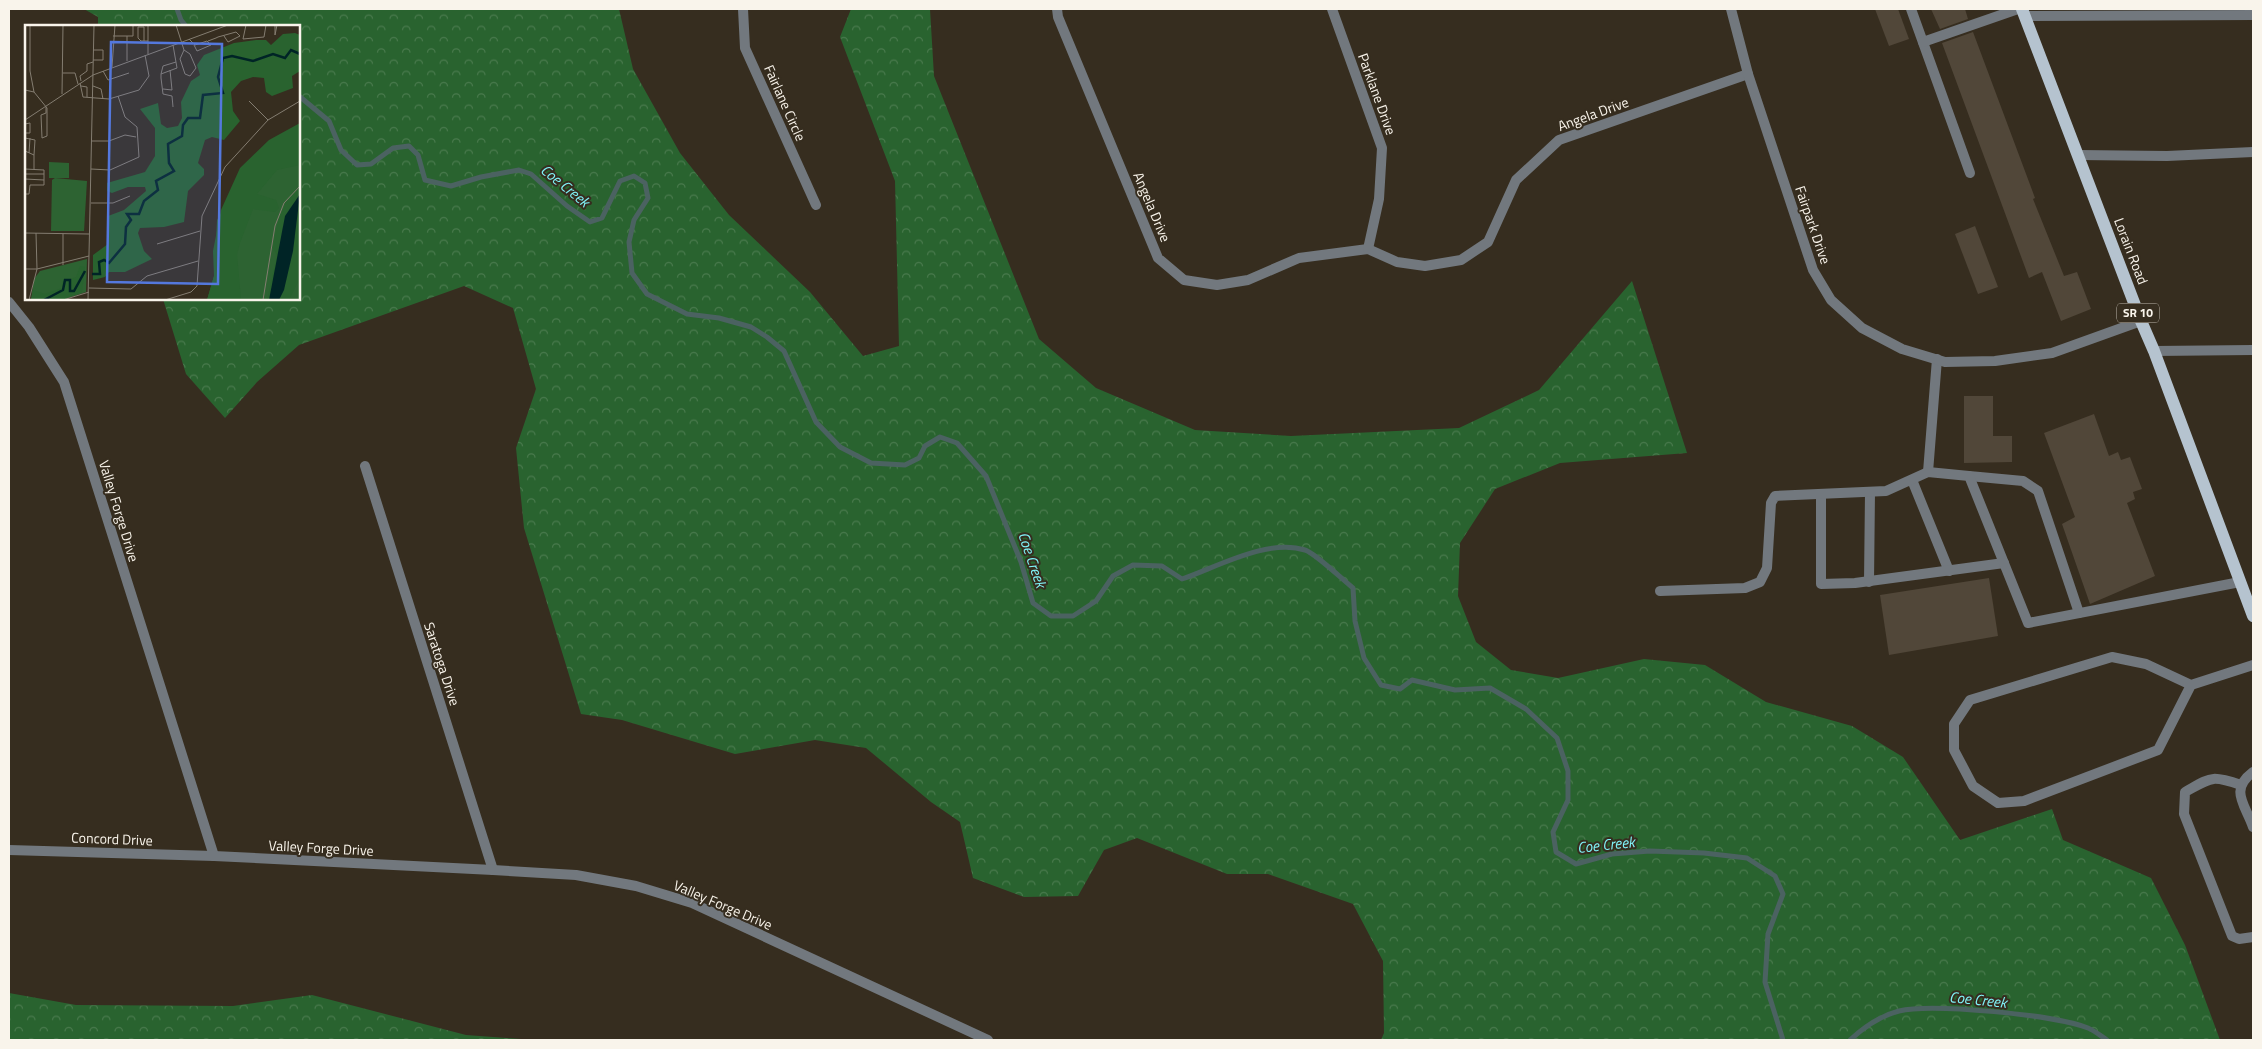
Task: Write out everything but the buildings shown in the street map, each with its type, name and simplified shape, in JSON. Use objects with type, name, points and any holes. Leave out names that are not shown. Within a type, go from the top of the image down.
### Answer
[{"type":"main road","name":"Lorain Road","points":[[2022,11],[2154,351],[2253,616]]},
{"type":"street","name":"Fairlane Circle","points":[[744,9],[745,48],[816,205]]},
{"type":"street","name":"Angela Drive","points":[[1058,9],[1058,17],[1158,258],[1184,280],[1217,285],[1248,280],[1299,258],[1368,249],[1397,262],[1425,266],[1461,260],[1488,242],[1516,180],[1558,140],[1748,74]]},
{"type":"street","name":"Parklane Drive","points":[[1332,9],[1382,148],[1382,168],[1378,199],[1368,249]]},
{"type":"street","name":"Fairpark Drive","points":[[1731,9],[1748,74],[1813,270],[1831,300],[1862,328],[1902,349],[1945,362],[1996,361],[2052,353],[2141,320]]},
{"type":"street","points":[[1911,9],[1970,173]]},
{"type":"street","points":[[1923,42],[2022,11],[2185,12],[2253,15]]},
{"type":"street","points":[[2078,155],[2167,156],[2253,152]]},
{"type":"street","name":"Valley Forge Drive","points":[[9,302],[29,327],[64,382],[214,856],[576,875],[636,886],[692,903],[988,1040]]},
{"type":"street","points":[[2154,351],[2253,350]]},
{"type":"street","points":[[1928,472],[1937,359]]},
{"type":"street","name":"Saratoga Drive","points":[[365,466],[493,870]]},
{"type":"street","points":[[1660,591],[1745,588],[1760,582],[1767,568],[1771,503],[1775,496],[1886,492],[1928,472],[2023,481],[2038,491],[2079,613]]},
{"type":"street","points":[[1969,476],[2028,623],[2240,582]]},
{"type":"street","points":[[1912,480],[1949,571]]},
{"type":"street","points":[[1869,582],[1870,492]]},
{"type":"street","points":[[1821,494],[1821,584],[1869,582],[2004,563]]},
{"type":"street","points":[[2191,685],[2158,750],[2024,801],[1998,803],[1973,786],[1954,750],[1954,724],[1970,700],[2112,657],[2146,664],[2191,685],[2253,665]]},
{"type":"street","points":[[2253,772],[2242,780],[2241,785],[2241,799],[2253,828]]},
{"type":"street","points":[[2241,785],[2220,778],[2210,778],[2185,792],[2184,814],[2232,936],[2239,939],[2253,938]]},
{"type":"street","name":"Concord Drive","points":[[9,850],[214,856]]},
{"type":"green space","points":[[84,9],[619,9],[633,69],[680,153],[729,215],[810,292],[863,356],[899,346],[895,181],[840,37],[851,9],[930,9],[934,76],[1039,339],[1096,388],[1195,430],[1291,436],[1459,428],[1539,390],[1632,281],[1687,453],[1560,463],[1495,489],[1460,543],[1458,596],[1476,642],[1511,670],[1558,678],[1644,659],[1705,665],[1766,702],[1852,726],[1903,757],[1960,840],[2052,809],[2063,840],[2151,878],[2185,945],[2220,1040],[1381,1040],[1384,1033],[1383,961],[1353,904],[1268,874],[1227,874],[1137,838],[1104,850],[1078,896],[1024,897],[973,878],[960,822],[931,802],[866,748],[815,740],[735,754],[622,720],[581,714],[524,528],[516,448],[536,389],[513,308],[464,286],[299,345],[257,382],[225,418],[186,374],[163,300],[300,300],[300,25],[98,25],[98,17]]},
{"type":"green space","points":[[9,993],[76,1005],[233,1006],[312,995],[466,1035],[534,1040],[9,1040]]},
{"type":"waterway","name":"Coe Creek","points":[[177,9],[185,25]]},
{"type":"waterway","name":"Coe Creek","points":[[300,97],[329,121],[341,150],[357,165],[371,164],[393,148],[409,146],[418,155],[425,180],[451,186],[481,177],[519,170],[531,174],[567,206],[590,222],[602,218],[620,181],[634,176],[645,183],[648,198],[634,220],[629,242],[632,273],[647,294],[687,314],[719,318],[751,327],[767,337],[784,351],[816,422],[840,447],[871,463],[905,465],[919,458],[925,446],[940,437],[957,443],[986,476],[1021,562],[1033,603],[1051,616],[1073,616],[1096,601],[1113,576],[1133,565],[1162,566],[1182,579],[1227,561],[1259,551],[1291,547],[1310,552],[1353,588],[1355,621],[1364,658],[1381,685],[1400,689],[1412,680],[1455,690],[1490,688],[1526,709],[1557,738],[1568,771],[1568,800],[1553,832],[1556,852],[1576,864],[1612,854],[1650,851],[1704,853],[1747,858],[1775,876],[1783,894],[1768,934],[1765,982],[1783,1040]]},
{"type":"waterway","name":"Coe Creek","points":[[1850,1040],[1872,1022],[1892,1013],[1938,1008],[2023,1015],[2072,1023],[2088,1028],[2107,1040]]}]
